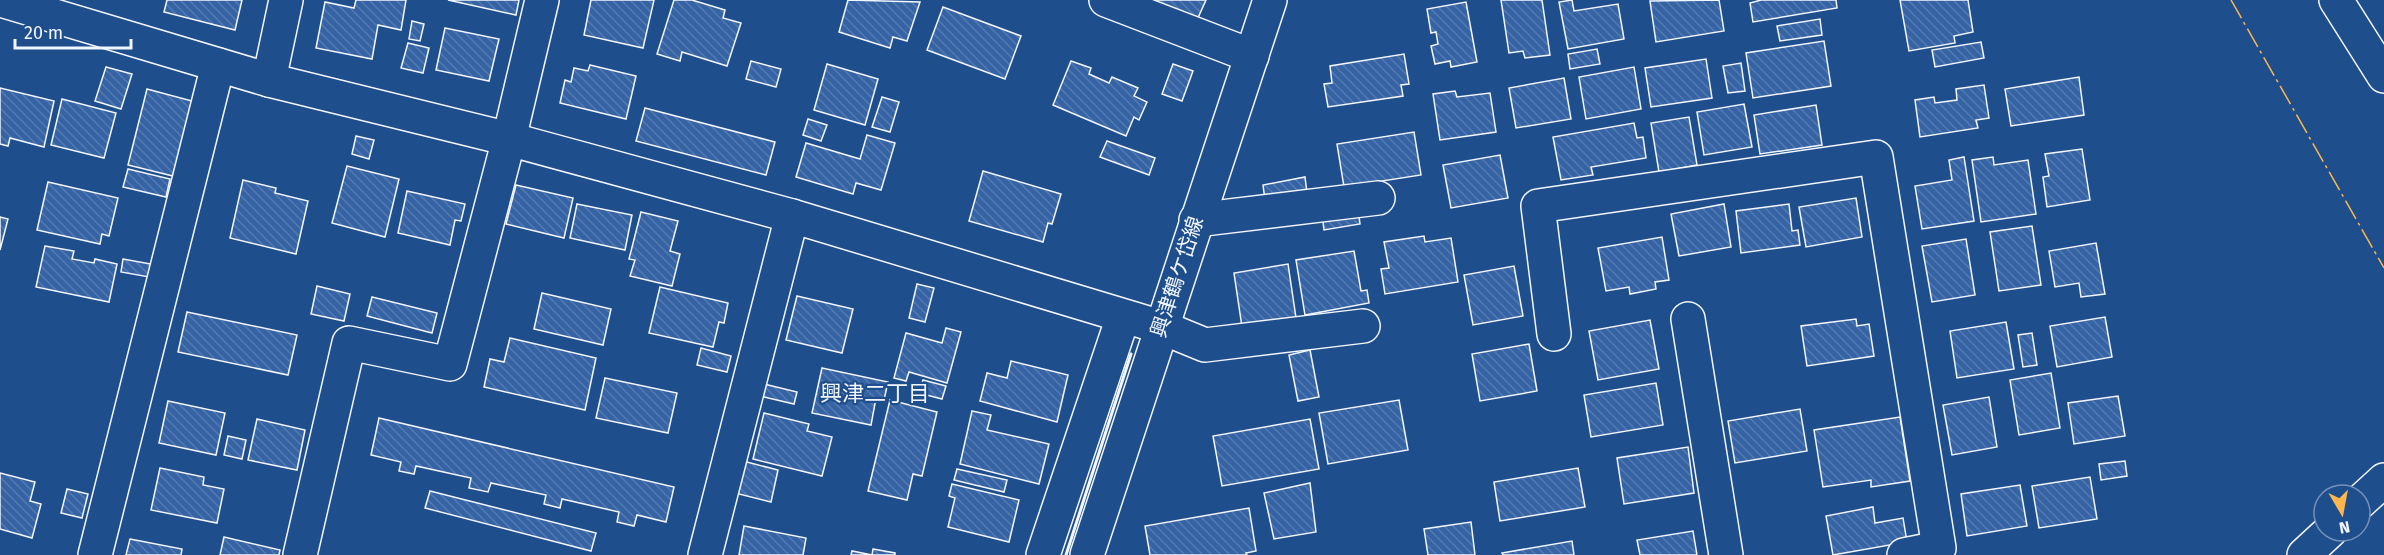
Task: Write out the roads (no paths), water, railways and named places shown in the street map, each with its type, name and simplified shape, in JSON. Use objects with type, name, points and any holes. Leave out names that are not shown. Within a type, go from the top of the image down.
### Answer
[{"type":"street","points":[[269,80],[286,0]]},
{"type":"street","points":[[300,555],[349,343],[450,364],[509,139],[542,0]]},
{"type":"street","points":[[1106,0],[1252,56]]},
{"type":"street","name":"興津鶴ケ岱線","points":[[1087,555],[1270,0]]},
{"type":"street","points":[[2336,0],[2384,76]]},
{"type":"street","points":[[22,3],[269,80],[509,139],[792,216],[1161,327],[1205,345],[1363,326]]},
{"type":"street","points":[[95,555],[218,65]]},
{"type":"street","points":[[1554,334],[1538,206],[1876,157],[1939,548],[1904,555]]},
{"type":"street","points":[[1196,220],[1378,198]]},
{"type":"street","points":[[705,555],[792,216]]},
{"type":"street","points":[[1043,555],[1123,317]]},
{"type":"street","points":[[1688,319],[1726,555]]},
{"type":"street","points":[[2372,491],[2384,480]]},
{"type":"street","points":[[2304,555],[2317,543]]},
{"type":"district","name":"興津二丁目","points":[[875,393]]}]
